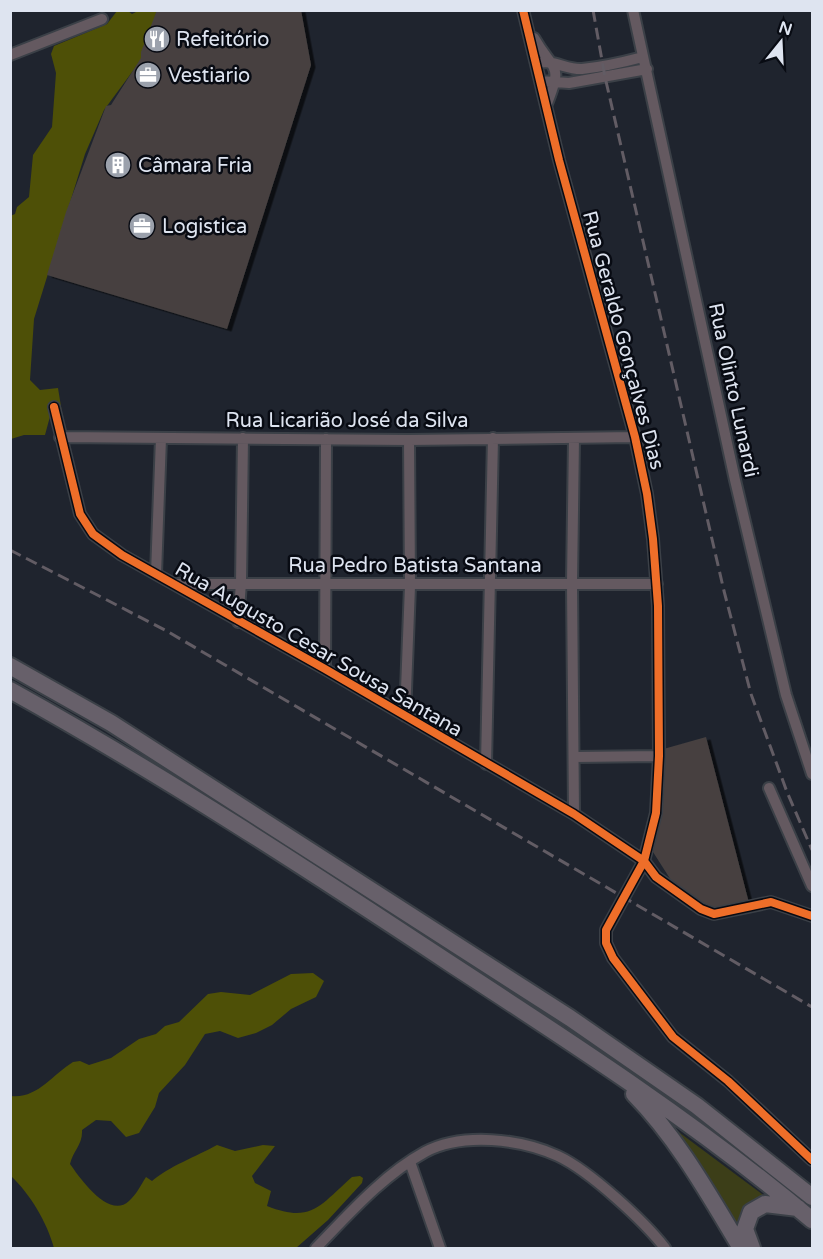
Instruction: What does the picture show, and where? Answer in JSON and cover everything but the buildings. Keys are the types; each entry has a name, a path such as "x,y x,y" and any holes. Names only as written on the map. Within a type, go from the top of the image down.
{"highway":[{"path":"10,666 111,723 570,1018 697,1106 813,1197"},
{"path":"10,690 96,738 331,885 691,1125 813,1220"},
{"path":"608,1068 660,1123 741,1248"},
{"path":"752,1248 745,1229 751,1212 765,1204 798,1208"}],"street":[{"name":"Rua Geraldo Gonçalves Dias","path":"523,10 542,52 553,63"},
{"name":"Rua Olinto Lunardi","path":"633,10 735,480 786,695 813,774"},
{"path":"10,55 102,19"},
{"name":"Rua Geraldo Gonçalves Dias","path":"530,29 546,106 635,437 647,494 657,584 659,756 656,813 644,861 606,930 606,943 612,958 673,1037 728,1081 813,1160"},
{"path":"536,64 553,63 564,68 583,69 644,57"},
{"path":"546,106 555,83 556,69 553,63"},
{"path":"540,81 583,82 647,69"},
{"name":"Rua Augusto Cesar Sousa Santana","path":"54,407 80,514 93,534 172,584 325,669 574,814 644,861 656,877 688,900 714,914 771,902 813,916"},
{"name":"Rua Licarião José da Silva","path":"60,437 409,440 635,437"},
{"path":"156,574 161,438"},
{"path":"238,622 241,584 243,438"},
{"path":"486,764 493,438"},
{"path":"574,438 572,583 574,814"},
{"path":"325,669 326,439"},
{"path":"405,716 410,586 409,440"},
{"name":"Rua Pedro Batista Santana","path":"172,584 410,586 657,584"},
{"path":"575,757 659,756"},
{"path":"769,788 813,886"},
{"path":"316,1248 370,1195 410,1162 442,1145 480,1140 535,1148 560,1157 642,1220 665,1248"},
{"path":"410,1162 435,1226 440,1248"}],"green space":[{"path":"676,1130 774,1203 760,1201 748,1205 738,1220 737,1228 674,1134"}],"shaded area":[{"path":"117,11 128,11 132,14 138,11 157,11 141,60 104,110 85,154 34,319 30,380 40,390 58,388 64,425 57,411 52,409 45,435 24,435 11,439 10,216 15,214 17,207 29,197 33,155 52,127 56,73 51,54 54,46 107,24"},
{"path":"313,973 324,981 316,997 291,1009 272,1025 256,1033 238,1038 220,1031 205,1034 185,1065 159,1093 155,1107 139,1133 126,1137 111,1121 96,1120 82,1130 81,1139 70,1164 96,1195 113,1205 121,1205 132,1199 146,1177 152,1181 174,1166 217,1145 235,1151 263,1145 275,1146 252,1176 255,1183 271,1191 267,1206 282,1211 305,1212 323,1203 352,1177 363,1178 362,1183 328,1220 296,1248 54,1248 37,1209 11,1176 11,1096 29,1094 37,1090 73,1062 80,1061 89,1065 111,1058 139,1039 156,1034 165,1026 179,1022 208,994 221,992 250,995 291,974"}],"railway":[{"path":"593,10 605,77 724,591 751,694 787,792 812,850"},
{"path":"10,550 165,630 812,1007"}],"cycle path":[{"path":"523,10 559,160 635,437 647,494 653,539 658,606 659,756 656,813 644,861 606,930 606,943 613,958 673,1037 728,1081 812,1160"},
{"path":"54,407 80,514 93,534 122,555 325,669 574,814 644,861 656,877 701,909 714,914 771,902 812,916"}],"place":[{"name":"Refeitório","path":"157,39"},
{"name":"Vestiario","path":"148,75"},
{"name":"Câmara Fria","path":"118,165"},
{"name":"Logistica","path":"142,226"}]}
